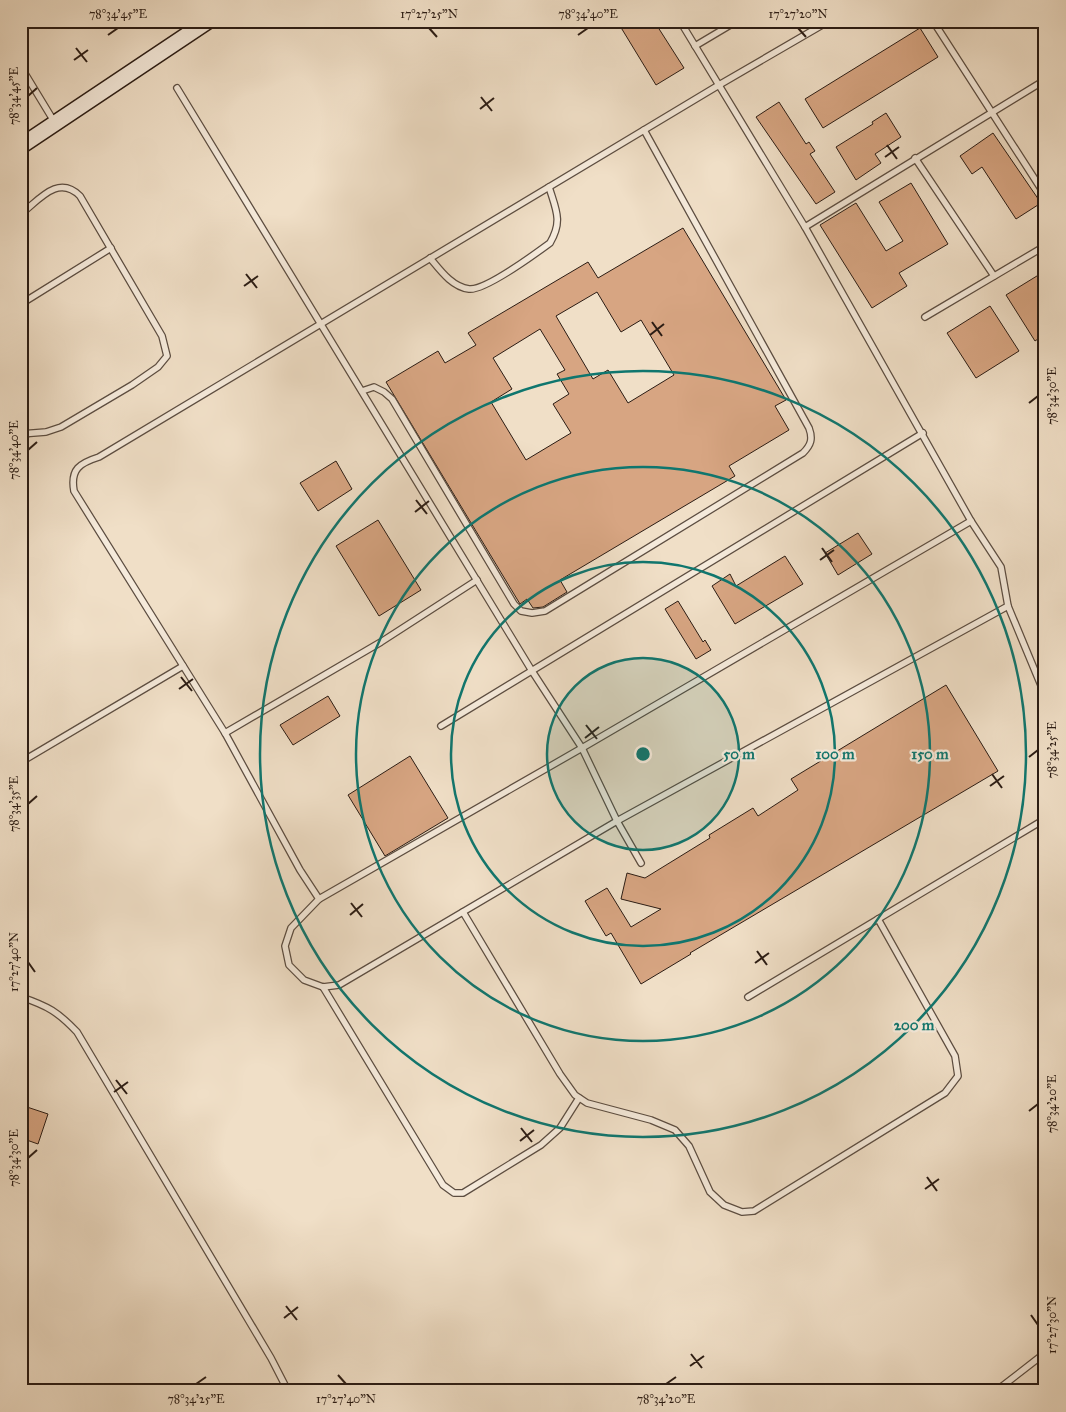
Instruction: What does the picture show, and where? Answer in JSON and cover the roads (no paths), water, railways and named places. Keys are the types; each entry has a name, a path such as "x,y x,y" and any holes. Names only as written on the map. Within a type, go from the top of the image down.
{"street":[{"path":"21,146 208,21"}],"lane":[{"path":"680,21 805,226 971,521 1001,566 1008,606 1045,695"},
{"path":"695,46 737,21"},
{"path":"319,899 300,870 225,733 79,500 74,491 72,480 76,470 83,462 99,457 829,21"},
{"path":"933,21 1045,195"},
{"path":"21,67 55,123"},
{"path":"805,226 1045,80"},
{"path":"177,88 532,671 582,748 617,821 641,863"},
{"path":"362,391 374,387 392,399 514,604 521,611 532,613 545,611 803,453 809,447 812,436 809,428 644,130"},
{"path":"915,158 994,276"},
{"path":"21,214 49,190 62,186 73,189 80,196 162,336 167,356 158,366 132,385 61,427 46,432 24,434 21,424"},
{"path":"430,258 444,275 461,286 471,289 484,286 550,243 556,233 559,217 549,187"},
{"path":"925,317 1045,246"},
{"path":"21,304 111,248"},
{"path":"441,726 923,433"},
{"path":"971,521 319,899 291,928 284,946 289,965 304,980 322,987 339,985 617,821 1008,606"},
{"path":"225,733 381,642 477,580"},
{"path":"21,762 183,666"},
{"path":"748,996 1045,819"},
{"path":"463,912 560,1074 579,1098 587,1103 651,1120 674,1130 688,1146 710,1192 724,1205 742,1212 754,1211 946,1094 958,1076 955,1056 878,919"},
{"path":"322,987 443,1185 454,1193 463,1192 542,1145 560,1128 579,1098"},
{"path":"21,996 61,1014 77,1032 271,1358 288,1391"},
{"path":"996,1391 1045,1353"}]}
